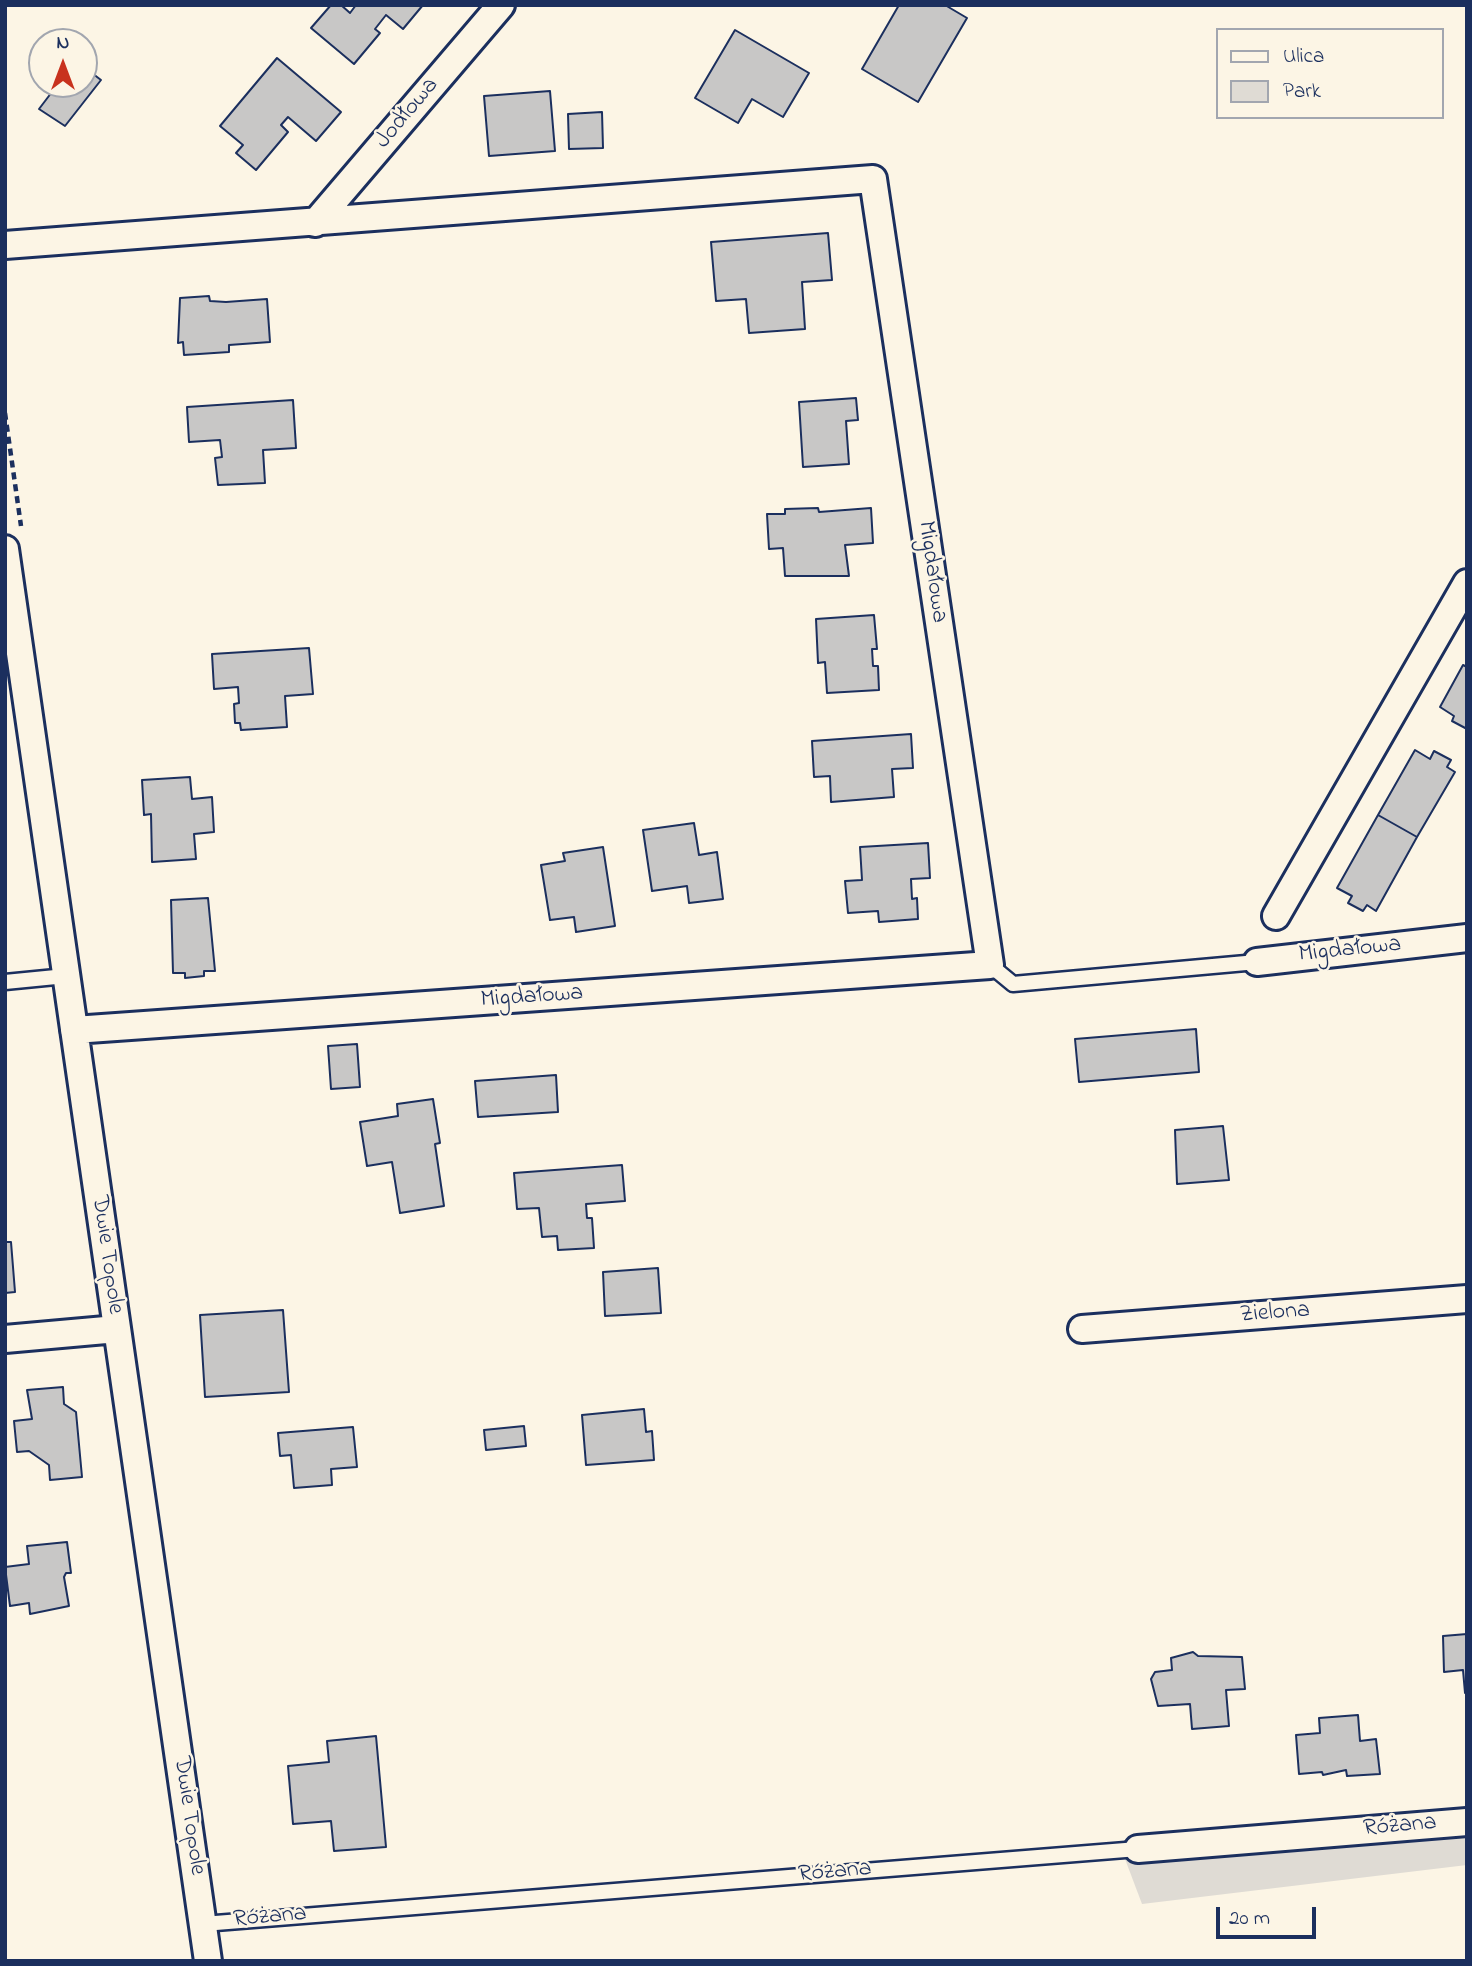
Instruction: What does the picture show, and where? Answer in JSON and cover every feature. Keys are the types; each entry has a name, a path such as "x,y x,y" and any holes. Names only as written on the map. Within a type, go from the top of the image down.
{"street":[{"name":"Jodłowa","path":"315,223 501,5"},
{"name":"Migdałowa","path":"74,1030 990,965 873,179 315,223"},
{"path":"5,245 315,223"},
{"name":"Dwie Topole","path":"5,549 208,1961"},
{"path":"1276,916 1467,583"},
{"name":"Migdałowa","path":"1257,962 1467,938"},
{"name":"Zielona","path":"1082,1329 1467,1299"},
{"path":"5,1339 117,1329"},
{"name":"Różana","path":"1138,1849 1467,1822"}],"lane":[{"name":"Migdałowa","path":"990,965 1013,984 1257,962"},
{"path":"5,982 66,976"},
{"name":"Różana","path":"203,1924 1138,1849"}],"green space":[{"path":"1467,1832 1467,1865 1142,1904 1125,1859"}],"building":[{"path":"331,5 341,5 350,13 356,5 423,5 403,29 386,15 375,29 380,33 354,64 311,28"},
{"path":"899,5 945,5 967,18 918,102 862,69"},
{"path":"735,30 809,73 783,117 752,99 738,123 695,98"},
{"path":"277,58 341,112 316,141 288,117 281,125 288,132 256,170 236,153 243,145 220,126"},
{"path":"550,91 555,151 489,156 484,96"},
{"path":"47,98 87,98 65,126 39,109"},
{"path":"602,112 603,148 569,149 568,114"},
{"path":"828,233 832,280 802,282 805,329 749,333 746,299 716,301 711,242"},
{"path":"209,296 210,301 226,302 267,299 270,342 229,345 229,352 184,355 183,342 178,343 180,298"},
{"path":"856,398 858,420 846,421 849,464 803,467 799,402"},
{"path":"293,400 296,448 263,450 265,483 218,485 215,458 222,457 220,440 189,442 187,407"},
{"path":"818,508 819,512 871,508 873,543 845,545 849,576 785,576 783,548 769,549 767,514 785,514 785,509"},
{"path":"874,615 877,649 872,649 873,666 878,666 879,690 827,693 825,662 818,663 816,619"},
{"path":"309,648 313,694 285,696 287,727 241,730 240,723 235,723 234,704 239,703 238,687 214,689 212,654"},
{"path":"1463,665 1467,667 1467,729 1452,721 1454,716 1440,707"},
{"path":"911,734 913,768 892,769 894,797 831,802 830,776 814,777 812,741"},
{"path":"1415,750 1430,759 1434,751 1451,760 1447,767 1455,772 1417,837 1378,815"},
{"path":"190,777 192,799 212,797 214,832 194,834 196,859 152,862 151,814 144,815 142,780"},
{"path":"1378,815 1417,837 1376,911 1367,905 1363,911 1348,903 1352,896 1337,888"},
{"path":"694,823 699,855 717,852 723,899 689,903 687,886 652,891 643,830"},
{"path":"928,843 930,878 911,879 912,899 917,898 918,919 879,922 878,911 848,913 845,881 862,880 860,847"},
{"path":"603,847 615,926 576,932 574,917 550,920 541,865 565,861 563,853"},
{"path":"208,898 215,971 204,971 204,976 185,978 185,973 173,973 171,900"},
{"path":"1196,1029 1199,1072 1079,1082 1075,1039"},
{"path":"357,1044 360,1087 331,1089 328,1046"},
{"path":"556,1075 558,1112 478,1117 475,1081"},
{"path":"433,1099 440,1143 435,1144 444,1206 400,1213 392,1162 367,1166 360,1122 398,1116 397,1104"},
{"path":"1223,1126 1229,1180 1177,1184 1175,1130"},
{"path":"622,1165 625,1201 586,1204 587,1218 592,1218 594,1248 558,1250 557,1236 542,1237 539,1208 517,1209 514,1173"},
{"path":"5,1242 11,1242 15,1292 5,1293"},
{"path":"658,1268 661,1313 605,1316 603,1272"},
{"path":"283,1310 289,1392 205,1397 200,1315"},
{"path":"63,1387 64,1404 76,1412 82,1477 50,1480 49,1465 29,1451 17,1452 14,1421 32,1419 27,1390"},
{"path":"644,1409 646,1432 652,1431 654,1460 586,1465 582,1415"},
{"path":"524,1426 526,1446 486,1450 484,1430"},
{"path":"353,1427 357,1467 331,1469 332,1485 294,1488 291,1455 280,1456 278,1433"},
{"path":"67,1542 71,1573 66,1573 64,1577 69,1606 30,1614 29,1603 10,1606 5,1567 29,1564 27,1546"},
{"path":"1467,1634 1465,1693 1463,1670 1444,1672 1443,1636"},
{"path":"1193,1652 1198,1656 1242,1657 1245,1689 1226,1690 1229,1726 1192,1729 1190,1704 1158,1706 1151,1679 1155,1672 1172,1670 1171,1658"},
{"path":"1358,1715 1360,1741 1376,1739 1380,1774 1347,1776 1346,1770 1323,1775 1322,1772 1299,1774 1296,1735 1320,1733 1319,1718"},
{"path":"376,1736 386,1847 334,1851 331,1821 293,1824 288,1766 329,1762 327,1741"}]}
